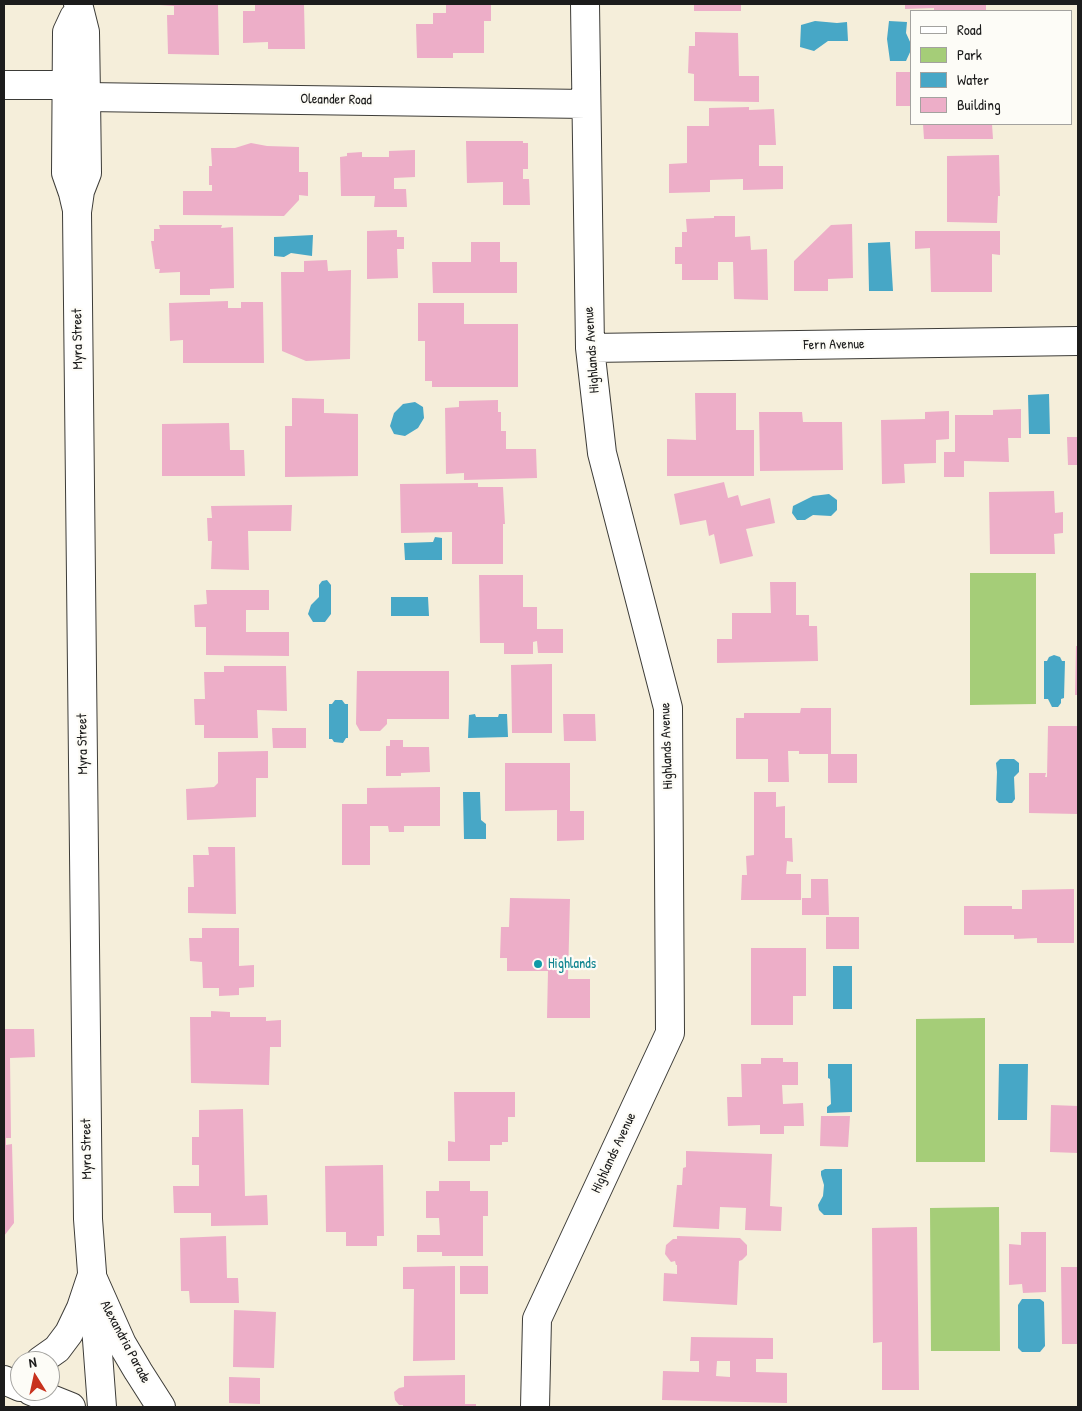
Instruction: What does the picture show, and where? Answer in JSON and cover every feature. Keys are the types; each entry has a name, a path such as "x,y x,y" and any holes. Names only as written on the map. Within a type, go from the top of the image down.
{"street":[{"name":"Highlands Avenue","path":"535,1407 537,1318 670,1033 668,708 602,452 590,348 585,4"},
{"name":"Myra Street","path":"78,5 85,32 66,173 77,212 88,1219 102,1407"},
{"name":"Oleander Road","path":"4,85 76,91 586,104"},
{"name":"Fern Avenue","path":"590,348 1078,341"},
{"name":"Myra Street","path":"54,1351 69,1333 81,1308 92,1275"},
{"name":"Alexandria Parade","path":"92,1275 122,1344 161,1407"},
{"path":"56,1401 71,1407"}],"green space":[{"path":"970,573 1036,573 1036,704 970,705"},
{"path":"985,1018 985,1162 916,1162 916,1019"},
{"path":"999,1207 1000,1351 931,1351 930,1208"}],"water":[{"path":"815,21 847,22 848,41 828,41 814,51 800,47 801,25"},
{"path":"889,21 907,22 906,33 910,42 910,52 906,61 890,61 887,39"},
{"path":"313,235 312,256 291,253 284,257 274,256 274,237"},
{"path":"890,242 893,291 869,291 868,243"},
{"path":"1049,394 1050,434 1029,434 1028,395"},
{"path":"415,402 423,407 424,418 418,428 405,436 394,434 390,426 394,413 403,404"},
{"path":"829,494 837,500 837,510 831,516 813,515 805,520 797,520 792,513 793,506 813,496"},
{"path":"435,537 442,538 442,560 405,560 404,543 433,542"},
{"path":"327,580 331,585 331,614 325,622 313,622 308,614 311,605 319,597 319,585 322,581"},
{"path":"391,597 428,597 429,616 391,616"},
{"path":"1054,655 1065,661 1064,698 1061,699 1058,707 1052,707 1048,699 1044,699 1044,661 1047,661 1049,657"},
{"path":"335,700 342,700 345,704 348,704 348,738 343,743 334,742 332,739 329,739 329,704 332,704"},
{"path":"475,714 476,717 498,717 499,714 507,714 508,737 468,738 469,715"},
{"path":"1000,759 1014,759 1019,763 1019,772 1014,777 1015,799 1012,803 999,803 996,800 996,763"},
{"path":"463,792 480,792 481,820 486,824 486,839 464,839"},
{"path":"833,966 852,966 852,1009 833,1009"},
{"path":"828,1064 852,1064 852,1112 827,1113 827,1107 831,1104"},
{"path":"999,1064 1028,1064 1027,1120 998,1120"},
{"path":"825,1169 842,1169 842,1215 824,1215 819,1210 818,1205 823,1196 824,1185 821,1171"},
{"path":"1022,1299 1040,1299 1044,1302 1045,1346 1040,1352 1022,1352 1018,1348 1018,1305"}],"building":[{"path":"160,4 218,4 219,55 168,54 167,15 174,15 174,6"},
{"path":"255,4 304,4 305,49 268,49 268,42 243,43 243,11 255,11"},
{"path":"446,4 491,4 491,21 484,21 484,53 453,53 453,58 417,58 416,24 433,24 433,13 446,13"},
{"path":"694,4 741,4 741,11 694,11"},
{"path":"905,4 986,4 986,10 905,9"},
{"path":"695,32 738,33 739,76 759,76 759,102 694,101 694,74 688,73 689,46 695,46"},
{"path":"896,72 910,72 910,106 896,106"},
{"path":"749,107 749,110 774,109 776,145 759,145 759,166 783,166 783,189 743,190 743,179 710,180 710,192 669,193 669,164 687,163 687,126 709,126 709,108"},
{"path":"923,125 992,125 993,139 924,139"},
{"path":"466,141 523,141 523,143 528,143 528,169 523,169 523,179 529,179 530,205 503,205 503,182 467,183"},
{"path":"251,143 267,146 299,147 299,172 308,172 308,196 299,195 299,200 284,216 183,215 183,191 212,191 212,185 209,185 209,166 212,166 211,148 235,148"},
{"path":"415,150 415,177 394,178 394,189 406,189 407,207 374,207 375,196 341,196 340,157 347,156 347,153 362,152 362,157 389,157 389,151"},
{"path":"999,155 1000,196 998,196 997,223 947,222 947,156"},
{"path":"714,216 735,216 735,237 750,236 751,250 767,249 768,300 734,299 733,262 718,262 718,280 682,280 682,264 675,264 675,247 682,247 682,232 687,232 686,219 714,218"},
{"path":"852,224 853,278 828,279 828,291 794,291 794,261 831,225"},
{"path":"159,225 222,225 221,228 233,227 234,288 210,289 210,295 180,295 180,272 159,273 160,269 155,269 151,241 154,241 154,229 160,229"},
{"path":"397,230 397,237 404,237 404,249 397,249 398,278 367,279 367,231"},
{"path":"915,231 1000,231 1000,255 992,254 992,292 931,292 930,248 915,249"},
{"path":"471,242 500,242 500,262 517,262 517,293 433,293 432,262 471,262"},
{"path":"327,260 328,271 351,270 350,359 306,361 282,351 281,272 304,272 304,261"},
{"path":"228,301 228,308 241,308 241,302 263,302 264,363 183,363 183,340 170,341 169,303"},
{"path":"418,303 464,303 464,324 518,324 518,387 432,387 432,381 425,381 425,341 418,341"},
{"path":"695,393 736,393 736,430 754,430 754,476 667,476 667,439 696,440"},
{"path":"292,398 324,399 324,413 358,414 358,476 285,477 285,426 292,426"},
{"path":"498,400 498,412 501,412 501,431 506,431 506,449 536,449 537,478 464,480 464,473 446,474 445,408 459,407 459,401"},
{"path":"1021,409 1021,438 1008,438 1009,462 964,461 964,477 944,477 944,452 955,452 955,415 993,415 993,410"},
{"path":"949,411 949,439 936,440 936,463 904,464 905,483 882,484 881,420 925,419 925,412"},
{"path":"759,412 802,412 803,422 842,422 843,470 760,471"},
{"path":"229,423 230,450 244,450 245,476 162,476 162,424"},
{"path":"1067,437 1078,437 1078,465 1068,465"},
{"path":"724,482 728,498 738,495 741,506 770,498 775,523 746,529 753,556 720,564 714,534 709,536 706,520 680,525 674,494"},
{"path":"478,483 478,487 503,487 505,524 503,524 503,564 452,564 452,532 401,533 400,484"},
{"path":"1054,491 1055,513 1063,512 1063,533 1054,534 1055,554 990,554 989,492"},
{"path":"292,505 291,531 248,531 249,570 211,569 212,541 208,541 207,518 212,518 211,506"},
{"path":"479,575 523,575 523,607 537,607 537,629 563,629 563,653 538,653 537,641 533,642 533,654 504,654 504,643 480,643"},
{"path":"770,582 796,582 796,615 809,615 809,626 817,626 818,661 717,663 717,639 732,639 732,613 771,613"},
{"path":"206,590 269,590 269,610 246,610 246,632 289,632 289,656 206,655 206,627 195,627 194,605 207,604"},
{"path":"1076,646 1078,646 1078,695 1075,695"},
{"path":"552,664 552,733 512,733 511,665"},
{"path":"224,666 286,666 287,711 257,710 258,738 204,738 204,725 195,725 194,699 205,699 204,672 224,672"},
{"path":"357,671 449,671 449,719 387,719 387,724 380,731 360,731 356,724"},
{"path":"801,708 831,708 831,754 857,754 857,783 828,783 828,754 799,754 799,751 788,751 789,782 768,782 768,759 736,759 736,718 744,718 744,713 800,713"},
{"path":"563,714 595,714 596,741 564,741"},
{"path":"1048,726 1078,726 1078,814 1029,813 1029,773 1046,773 1045,777 1047,777"},
{"path":"272,728 306,728 306,748 273,748"},
{"path":"390,740 403,740 403,747 429,747 430,772 401,773 401,776 386,776 386,746 390,746"},
{"path":"268,751 268,778 256,778 256,817 187,820 186,789 214,787 218,783 218,752"},
{"path":"505,763 570,763 570,811 584,811 584,840 557,841 557,810 505,811"},
{"path":"440,787 440,826 404,826 404,832 389,832 388,826 370,826 370,865 342,865 342,804 367,804 367,788"},
{"path":"754,792 776,792 776,807 785,806 785,838 792,838 793,862 787,861 786,874 801,874 801,900 741,900 742,875 747,875 746,856 754,855"},
{"path":"208,847 235,847 236,914 188,913 188,887 194,887 193,855 209,855"},
{"path":"811,879 828,879 829,915 802,915 802,898 811,898"},
{"path":"1074,889 1074,943 1037,943 1037,938 1014,939 1014,935 964,935 964,906 1012,906 1012,909 1022,909 1022,890"},
{"name":"Highlands","path":"510,898 570,899 568,979 590,979 590,1018 547,1018 548,971 507,971 507,958 500,958 501,927 509,927"},
{"path":"826,917 859,917 859,949 826,949"},
{"path":"202,928 239,928 239,966 254,965 254,987 239,988 239,995 219,996 219,988 203,988 202,962 190,961 189,938 202,938"},
{"path":"751,948 806,948 806,996 793,996 793,1025 751,1025"},
{"path":"211,1011 230,1012 230,1017 266,1017 266,1021 281,1020 281,1047 270,1047 269,1085 191,1083 190,1017 211,1017"},
{"path":"4,1029 34,1029 35,1057 10,1058 11,1138 6,1138 6,1145 12,1144 14,1223 4,1236"},
{"path":"761,1058 783,1058 783,1062 798,1062 798,1085 782,1085 783,1104 803,1103 804,1126 784,1126 784,1134 760,1134 760,1125 728,1126 727,1097 742,1097 741,1064 761,1064"},
{"path":"454,1092 515,1092 515,1117 508,1117 508,1142 502,1142 502,1145 490,1145 490,1161 448,1161 448,1141 455,1142"},
{"path":"1051,1105 1078,1106 1078,1153 1050,1152"},
{"path":"243,1109 245,1196 267,1195 268,1225 211,1226 211,1213 174,1213 173,1186 199,1186 199,1165 192,1165 192,1137 199,1137 199,1110"},
{"path":"821,1116 850,1116 848,1147 820,1146"},
{"path":"686,1151 772,1154 770,1206 782,1207 781,1231 745,1230 746,1208 720,1207 719,1229 673,1227 677,1185 682,1185 683,1168 686,1167"},
{"path":"383,1165 384,1236 377,1236 377,1246 346,1246 346,1232 326,1232 325,1166"},
{"path":"439,1181 470,1181 470,1191 488,1191 488,1216 483,1216 483,1256 442,1256 442,1252 417,1252 417,1235 440,1235 439,1218 426,1218 426,1191 439,1191"},
{"path":"917,1227 919,1390 882,1390 882,1342 873,1343 872,1228"},
{"path":"1021,1232 1046,1232 1046,1292 1023,1293 1022,1284 1009,1285 1009,1244 1021,1245"},
{"path":"226,1236 227,1278 238,1278 239,1303 190,1303 189,1291 181,1291 180,1238"},
{"path":"677,1236 740,1238 747,1245 747,1255 739,1261 737,1305 663,1301 664,1273 677,1274 675,1261 671,1262 665,1254 666,1245 673,1239 677,1239"},
{"path":"455,1266 455,1360 413,1361 414,1289 403,1289 403,1267"},
{"path":"460,1266 488,1266 488,1294 460,1294"},
{"path":"1061,1267 1078,1267 1078,1344 1062,1344"},
{"path":"234,1310 276,1312 274,1368 233,1367"},
{"path":"691,1337 773,1338 773,1359 756,1359 756,1372 787,1373 787,1403 662,1400 663,1371 699,1372 699,1361 690,1361","holes":["717,1361 730,1361 730,1377 716,1376"]},
{"path":"465,1375 465,1404 476,1404 476,1407 403,1407 403,1405 399,1405 395,1400 394,1392 404,1387 404,1376"},
{"path":"229,1377 260,1378 260,1404 229,1403"}],"place":[{"name":"Highlands","path":"538,964"}]}
